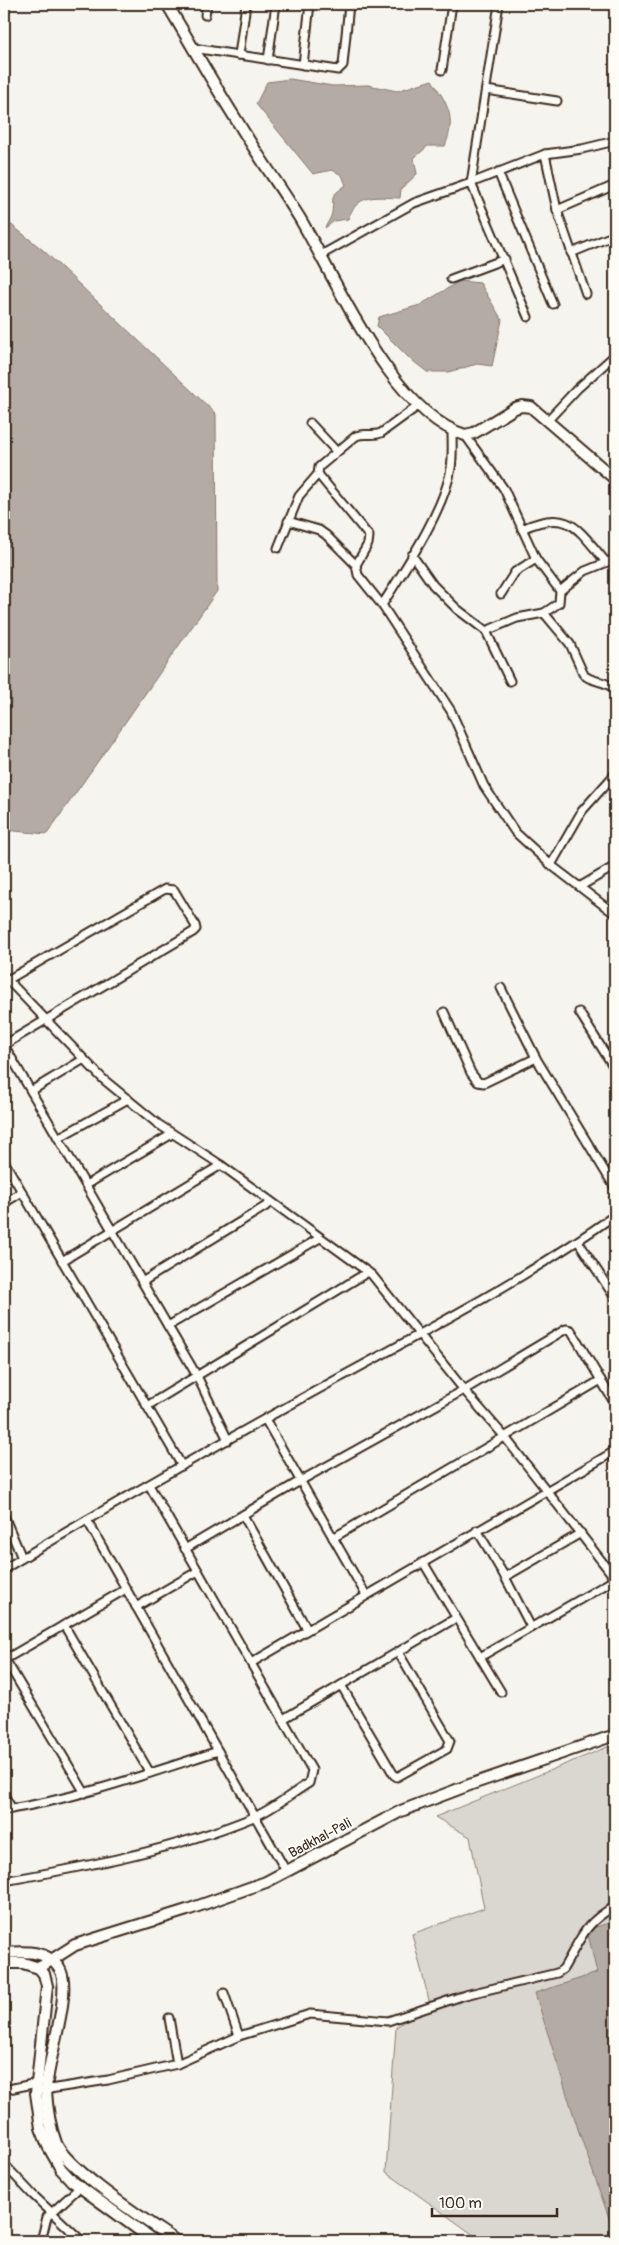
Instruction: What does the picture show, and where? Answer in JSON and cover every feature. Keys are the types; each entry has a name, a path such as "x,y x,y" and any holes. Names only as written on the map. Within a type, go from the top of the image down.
{"street":[{"path":"167,4 321,255 356,321 389,370 418,406 427,415 452,430 465,435 504,489 536,560 560,591 559,603 544,613 516,618 486,631"},
{"path":"205,15 207,4"},
{"path":"239,55 246,4"},
{"path":"268,60 276,4"},
{"path":"303,65 310,4"},
{"path":"194,48 338,70 344,65 349,4"},
{"path":"442,70 452,4"},
{"path":"499,4 471,183 505,259 528,317"},
{"path":"486,90 556,101"},
{"path":"321,255 414,203 544,154 582,149 615,141"},
{"path":"544,154 557,210 586,294"},
{"path":"498,172 553,304"},
{"path":"557,210 615,185"},
{"path":"571,253 615,235"},
{"path":"451,279 505,259"},
{"path":"548,420 577,389 615,355"},
{"path":"278,548 299,496 318,474 319,467 361,434 376,435 381,433 418,406"},
{"path":"465,435 522,406 531,407 615,479"},
{"path":"310,423 337,452"},
{"path":"382,605 412,555 441,500 451,469 452,430"},
{"path":"318,474 369,536 368,544 356,565"},
{"path":"522,530 542,520 567,523 581,532 606,562"},
{"path":"288,521 319,530 356,565 358,575 382,605 454,716 484,786 515,832 551,865 614,911"},
{"path":"412,555 433,585 457,609 486,631 510,681"},
{"path":"560,591 586,571 615,559"},
{"path":"501,594 515,572 536,560"},
{"path":"544,613 570,644 584,675 608,684 615,690"},
{"path":"615,702 615,709"},
{"path":"551,865 582,811 615,774"},
{"path":"581,886 615,866"},
{"path":"228,1440 197,1376 4,1045 46,1020 193,932 196,929 195,925 174,890 165,888 5,980 46,1020 103,1079 172,1134 220,1165 271,1204 368,1272 504,1436 611,1573 612,1581 480,1657"},
{"path":"500,988 536,1058 615,1188"},
{"path":"444,1012 471,1073 478,1082 484,1083 536,1058"},
{"path":"579,1012 615,1070"},
{"path":"31,1092 84,1059"},
{"path":"58,1138 128,1099"},
{"path":"86,1185 172,1134"},
{"path":"4,1161 182,1466"},
{"path":"62,1260 220,1165"},
{"path":"4,1203 22,1192"},
{"path":"142,1282 271,1204"},
{"path":"4,1569 265,1419 419,1334 578,1241 615,1215"},
{"path":"168,1326 320,1238"},
{"path":"578,1241 614,1294"},
{"path":"147,1406 368,1272"},
{"path":"185,1549 464,1390 566,1329 571,1330 615,1404"},
{"path":"333,1538 601,1380"},
{"path":"265,1419 366,1595"},
{"path":"250,1663 615,1451"},
{"path":"4,1881 82,1867 148,1852 255,1816 309,1783 312,1770 149,1485"},
{"path":"243,1515 308,1629"},
{"path":"4,1516 22,1558"},
{"path":"87,1520 286,1871"},
{"path":"477,1530 505,1577 531,1628"},
{"path":"505,1577 581,1533"},
{"path":"423,1562 501,1692"},
{"path":"136,1607 198,1571"},
{"path":"85,1793 4,1660 126,1589"},
{"path":"282,1719 456,1618"},
{"path":"64,1625 150,1773"},
{"path":"341,1685 396,1777 447,1749 450,1741 398,1652"},
{"name":"Badkhal-Pali","path":"39,1968 75,1945 188,1910 266,1882 401,1811 472,1784 615,1735"},
{"path":"4,1810 34,1806 85,1793 218,1751"},
{"path":"4,1795 12,1809"},
{"path":"4,2090 40,2089 108,2080 177,2064 239,2036 310,2014 388,2021 465,1995 557,1973 563,1969 588,1926 597,1916 615,1906"},
{"path":"4,1953 26,1951 37,1953 51,1959 60,1968 63,1980 61,2015 40,2089 57,2145 68,2161 176,2241"},
{"path":"4,1963 23,1963 39,1968 44,1974 47,1986 40,2089 41,2128 48,2146 61,2169 80,2187 154,2241"},
{"path":"224,1993 239,2036"},
{"path":"169,2018 177,2064"},
{"path":"4,2164 51,2213 82,2241"},
{"path":"41,2241 47,2217 80,2187"}],"shaded area":[{"path":"290,79 333,86 368,85 397,91 432,80 449,111 449,136 445,146 428,146 414,158 417,174 401,189 400,198 368,198 357,205 348,219 334,221 325,228 331,217 333,197 346,185 342,175 332,170 313,174 256,104 267,82"},
{"path":"4,219 43,250 216,414 217,591 47,834 4,830"},
{"path":"460,281 480,283 502,320 492,366 477,364 448,372 427,372 408,357 377,326 379,317 420,305"},
{"path":"615,1744 615,2241 482,2241 386,2172 396,2027 430,2004 412,1934 484,1908 470,1837 435,1817"},
{"path":"615,1921 615,2235 579,2132 535,1993 597,1973 587,1930"}]}
